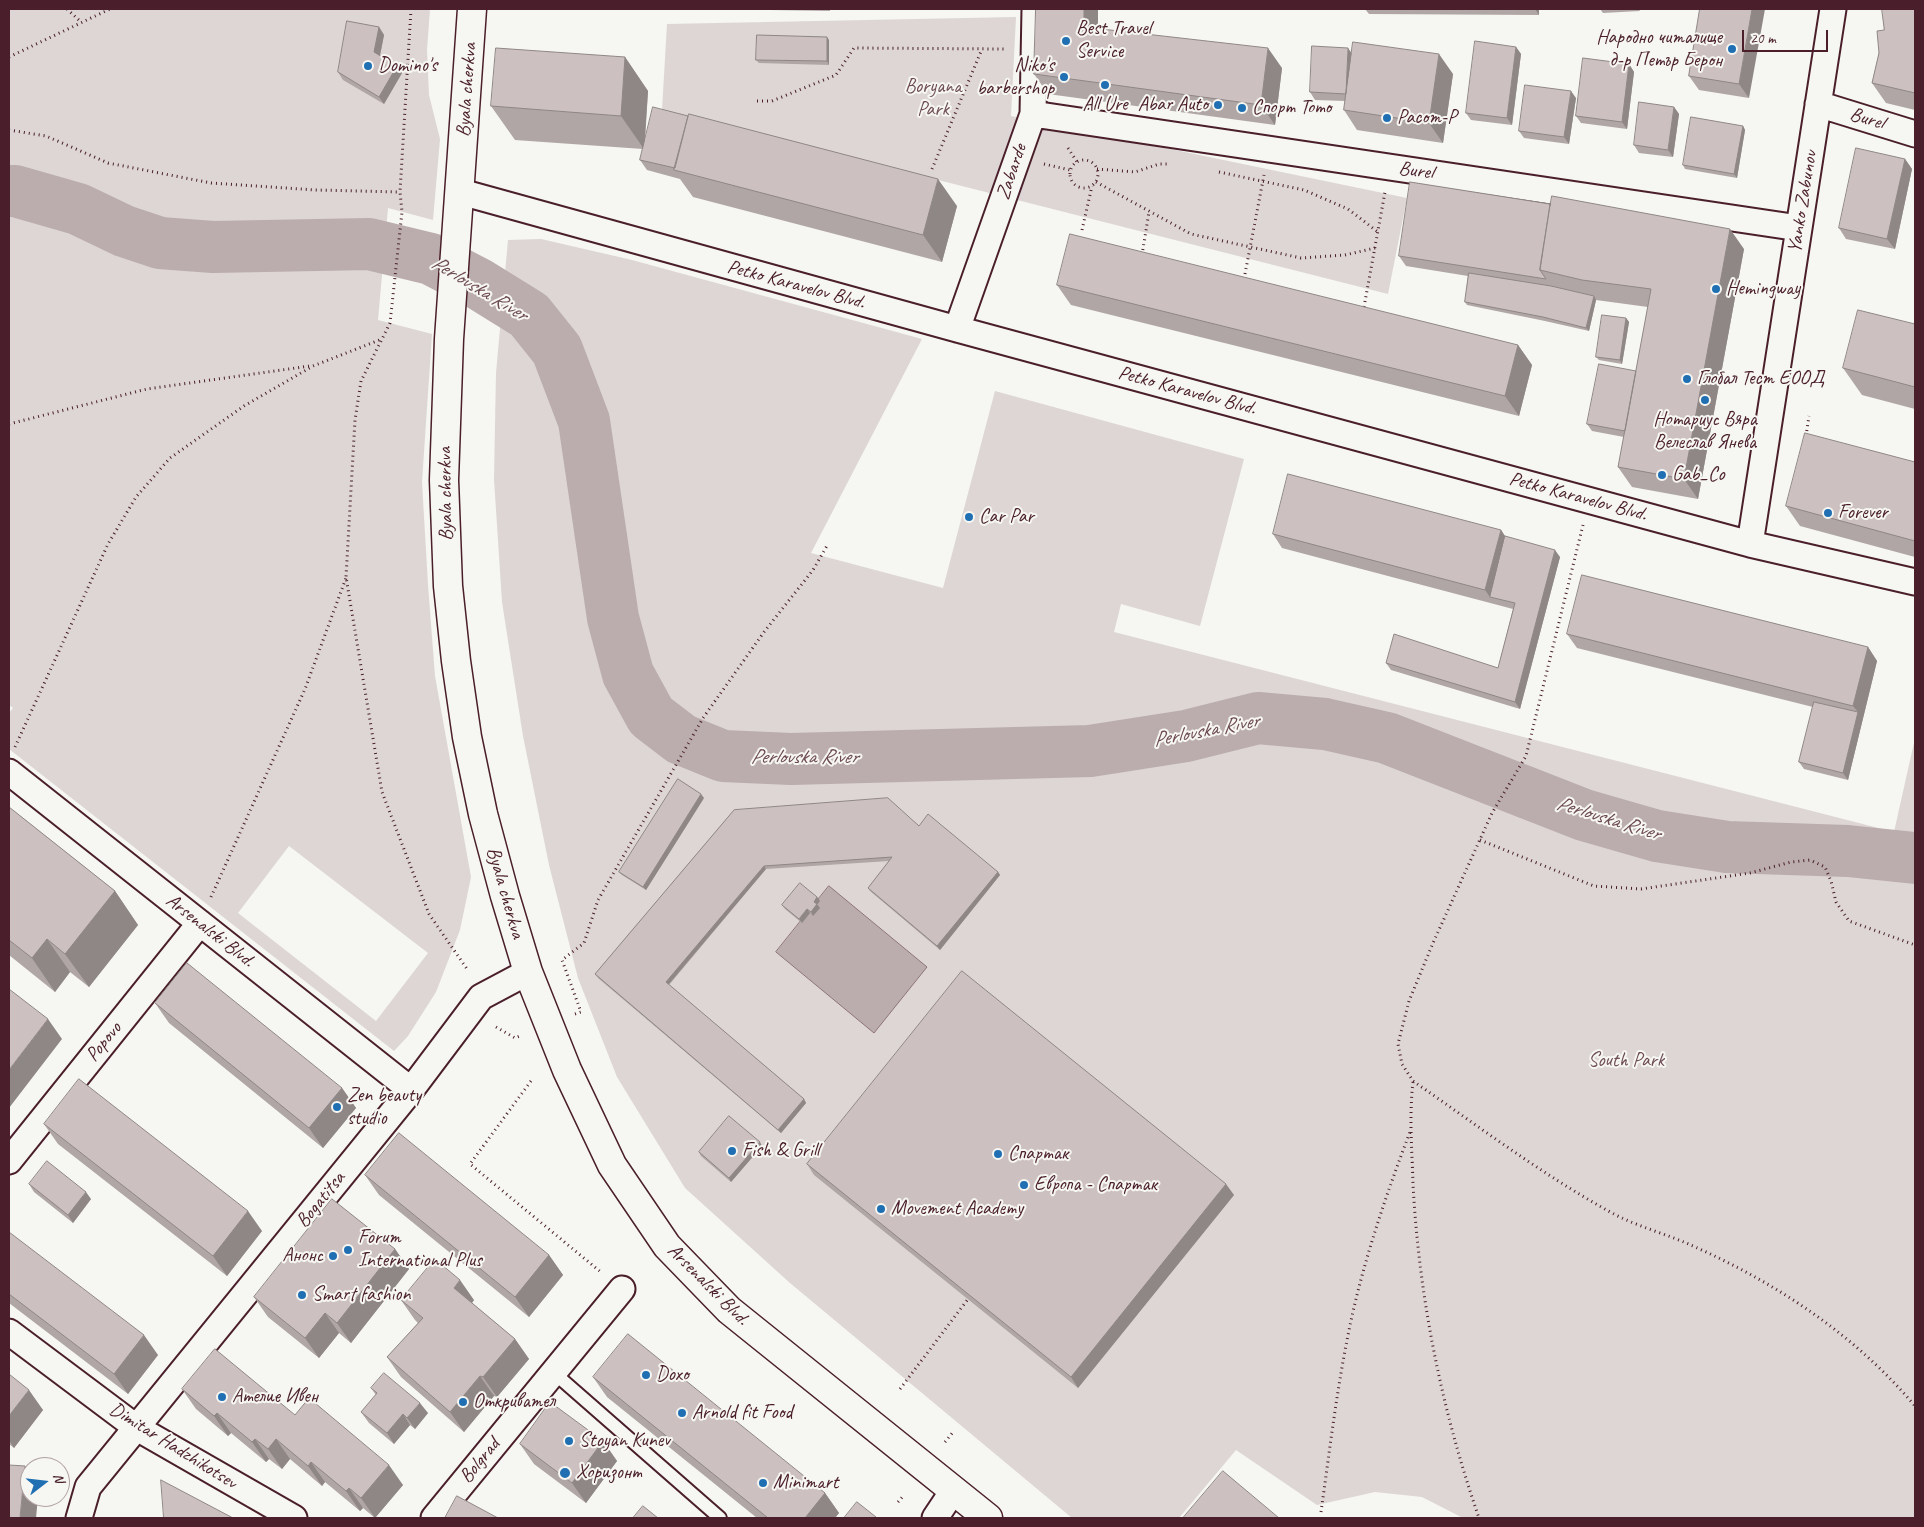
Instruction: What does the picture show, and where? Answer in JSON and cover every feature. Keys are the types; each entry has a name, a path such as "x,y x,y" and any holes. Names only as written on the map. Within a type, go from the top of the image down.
{"street":[{"name":"Byala cherkva","path":"472,9 461,192 449,339 444,480 448,586 467,737 483,814 498,872 528,972"},
{"name":"Zabarde","path":"957,329 1033,114 1035,9"},
{"name":"Yanko Zabunov","path":"1750,544 1833,9"},
{"name":"Burel","path":"1818,104 1915,134"},
{"name":"Burel","path":"1033,114 1799,228"},
{"name":"Petko Karavelov Blvd.","path":"461,192 1750,544 1915,582"},
{"name":"Arsenalski Blvd.","path":"11,762 200,922 410,1090"},
{"name":"Popovo","path":"9,1161 200,922"},
{"name":"Bogatitsa","path":"79,1518 88,1487 410,1090 481,997 528,972"},
{"name":"Arsenalski Blvd.","path":"528,972 567,1070 612,1165 667,1246 729,1310 988,1518"},
{"name":"Bolgrad","path":"434,1518 622,1289"},
{"name":"Dimitar Hadzhikotsev","path":"9,1332 137,1428 294,1518"},
{"path":"935,1518 953,1491"}],"lane":[{"path":"553,1372 720,1518"}],"path":[{"path":"67,9 81,22"},
{"path":"9,57 110,9"},
{"path":"411,9 400,192 402,212 390,323 361,381 355,420 346,577 382,792 430,914 467,969"},
{"path":"756,101 772,101 836,75 854,48 998,49"},
{"path":"932,169 982,49"},
{"path":"9,130 46,136 108,163 211,183 316,190 400,192"},
{"path":"1245,274 1269,149"},
{"path":"1082,230 1092,186 1096,182 1098,173 1092,162 1083,160 1074,163 1070,170 1071,180 1078,187 1092,186"},
{"path":"1097,169 1135,172 1159,164 1169,164"},
{"path":"1364,307 1389,167"},
{"path":"1217,171 1304,190 1348,209 1378,232"},
{"path":"1096,182 1192,234 1300,258 1345,256 1375,248"},
{"path":"1141,261 1149,211"},
{"path":"11,762 108,544 136,497 170,458 244,406 313,366 382,339"},
{"path":"9,424 147,389 313,366"},
{"path":"1730,428 1733,413"},
{"path":"1809,416 1806,436 1815,439"},
{"path":"1590,500 1526,756 1492,813 1409,1001 1398,1044 1402,1064 1413,1081 1527,1160 1614,1214 1692,1245 1754,1274 1816,1314 1882,1368 1915,1406"},
{"path":"581,1012 562,960 584,942 598,900 703,718 764,632 813,570 828,544"},
{"path":"200,922 306,689 346,577"},
{"path":"1480,840 1594,886 1640,889 1750,873 1791,862 1810,860 1825,868 1831,881 1836,902 1849,921 1915,945"},
{"path":"496,1027 514,1038 522,1036"},
{"path":"531,1081 470,1164 622,1289"},
{"path":"1413,1081 1411,1129 1415,1222 1428,1321 1443,1394 1464,1476 1479,1518"},
{"path":"1321,1512 1339,1390 1356,1300 1381,1209 1411,1129"},
{"path":"900,1389 968,1299"},
{"path":"946,1442 953,1432"},
{"path":"898,1502 904,1494"}],"green space":[{"path":"9,9 430,9 427,50 429,95 440,139 433,220 388,208 378,320 432,334 422,482 428,585 435,676 471,877 460,930 436,992 408,1036 394,1051 9,749 9,713 13,708 9,705","holes":["289,846 428,953 376,1021 238,913"]},
{"name":"Boryana Park","path":"1016,17 1011,116 1407,198 1388,294 662,110 667,24"},
{"name":"South Park","path":"541,239 632,260 922,339 811,553 943,588 995,391 1244,459 1200,626 1121,604 1114,632 1894,832 1915,738 1915,1518 1463,1518 1422,1497 1375,1492 1317,1505 1236,1450 1179,1518 1072,1518 790,1283 685,1188 617,1077 578,978 549,865 523,736 502,602 494,479 496,373 508,240"}],"shaded area":[{"path":"829,886 927,967 874,1033 776,952"}],"building":[{"path":"1036,9 1084,9 1084,27 1268,48 1261,105 1034,74"},
{"name":"Народно читалище д-р Петър Берон","path":"1700,9 1752,9 1739,84 1689,76"},
{"path":"1882,9 1915,9 1915,93 1872,83 1879,53 1877,31 1884,30"},
{"name":"Domino's","path":"347,21 379,27 374,52 397,66 379,97 338,72"},
{"path":"757,35 827,37 827,61 756,60"},
{"path":"1475,41 1516,47 1507,118 1466,113"},
{"path":"1353,42 1439,54 1429,123 1344,110"},
{"path":"1312,46 1348,48 1346,94 1310,92"},
{"path":"496,48 625,57 621,116 491,106"},
{"path":"1583,58 1629,64 1622,122 1576,116"},
{"path":"1525,85 1571,91 1564,137 1519,131"},
{"path":"1639,102 1674,107 1668,150 1634,145"},
{"path":"653,107 688,116 675,168 640,160"},
{"path":"689,114 938,179 923,235 674,170"},
{"path":"1691,117 1743,126 1734,174 1683,165"},
{"path":"1856,148 1905,159 1887,239 1839,228"},
{"path":"1410,182 1550,204 1540,270 1546,279 1399,256"},
{"path":"1552,196 1730,229 1684,479 1618,467 1651,289 1582,280 1540,270"},
{"path":"1070,234 1518,345 1505,396 1057,285"},
{"path":"1469,273 1551,286 1594,296 1586,328 1543,317 1465,302"},
{"path":"1858,310 1915,324 1915,387 1843,368"},
{"path":"1602,315 1626,318 1620,360 1596,357"},
{"path":"1599,364 1636,371 1625,431 1587,424"},
{"path":"1805,433 1915,462 1915,541 1786,506"},
{"path":"1288,474 1501,530 1485,590 1273,534"},
{"path":"1505,536 1555,550 1515,702 1386,663 1394,634 1498,668 1515,603 1490,597"},
{"path":"1582,575 1868,647 1853,706 1567,634"},
{"path":"1814,702 1858,712 1843,773 1799,762"},
{"path":"678,779 701,794 643,887 619,872"},
{"path":"888,798 919,826 928,814 998,872 937,946 868,888 892,857 764,866 666,982 804,1099 778,1130 595,974 734,810"},
{"path":"9,807 115,891 65,954 47,939 32,958 9,940"},
{"path":"800,883 817,897 814,902 817,904 811,912 807,909 799,919 782,905"},
{"path":"187,963 342,1088 309,1128 155,1003"},
{"name":"Европа - Спартак","path":"962,971 1226,1184 1071,1377 807,1164"},
{"path":"9,989 48,1019 9,1070"},
{"path":"79,1079 248,1211 213,1256 44,1124"},
{"path":"729,1116 760,1142 729,1178 699,1152"},
{"path":"399,1133 549,1255 515,1297 365,1175"},
{"path":"47,1161 86,1192 68,1215 29,1184"},
{"path":"332,1199 395,1249 337,1323 325,1313 305,1338 254,1297"},
{"path":"9,1232 144,1335 114,1374 9,1294"},
{"path":"435,1259 460,1280 454,1288 515,1339 483,1377 480,1376 450,1412 387,1357 423,1318 401,1300"},
{"path":"628,1334 825,1493 805,1518 768,1518 593,1377"},
{"path":"215,1349 295,1415 309,1398 389,1465 361,1498 349,1488 346,1491 311,1462 308,1466 276,1439 268,1449 255,1439 252,1442 217,1413 214,1416 182,1389"},
{"path":"384,1373 420,1403 407,1418 403,1414 387,1433 361,1412 377,1393 371,1388"},
{"path":"9,1374 29,1390 9,1416"},
{"path":"550,1402 603,1441 572,1483 520,1444"},
{"path":"9,1465 20,1466 20,1518 9,1518"},
{"path":"1223,1471 1279,1518 1183,1518"},
{"path":"161,1480 233,1518 164,1518"},
{"path":"457,1496 498,1518 445,1518"},
{"path":"857,1502 876,1517 844,1518"},
{"path":"643,1506 658,1518 633,1518"}],"waterway":[{"name":"Perlovska River","path":"9,191 15,191 78,209 124,231 160,243 213,247 369,244 431,259 479,284 529,315 557,350 584,421 613,618 628,674 651,716 681,739 723,756 791,759 1090,751 1186,736 1258,718 1325,724 1387,738 1584,815 1657,836 1727,847 1848,851 1915,858"}],"place":[{"name":"Best Travel Service","path":"1066,41"},
{"name":"Народно читалище д-р Петър Берон","path":"1732,49"},
{"name":"Domino's","path":"368,66"},
{"name":"Niko's barbershop","path":"1064,77"},
{"name":"All Ure","path":"1105,85"},
{"name":"Abar Auto","path":"1218,105"},
{"name":"Спорт Тото","path":"1242,108"},
{"name":"Pacom-P","path":"1387,118"},
{"name":"Hemingway","path":"1716,289"},
{"name":"Глобал Тест ЕООД","path":"1687,379"},
{"name":"Нотариус Вяра Велеслав Янева","path":"1705,400"},
{"name":"Gab_Co","path":"1662,475"},
{"name":"Forever","path":"1828,513"},
{"name":"Car Par","path":"969,517"},
{"name":"Zen beauty studio","path":"337,1107"},
{"name":"Fish & Grill","path":"732,1151"},
{"name":"Спартак","path":"998,1154"},
{"name":"Европа - Спартак","path":"1024,1185"},
{"name":"Movement Academy","path":"881,1209"},
{"name":"Forum International Plus","path":"348,1250"},
{"name":"Анонс","path":"333,1256"},
{"name":"Smart fashion","path":"302,1295"},
{"name":"Doxo","path":"646,1375"},
{"name":"Ателие Ивен","path":"222,1397"},
{"name":"Откривател","path":"463,1402"},
{"name":"Arnold fit Food","path":"682,1413"},
{"name":"Stoyan Kunev","path":"569,1441"},
{"name":"Хоризонт","path":"565,1473"},
{"name":"Minimart","path":"763,1483"}]}
